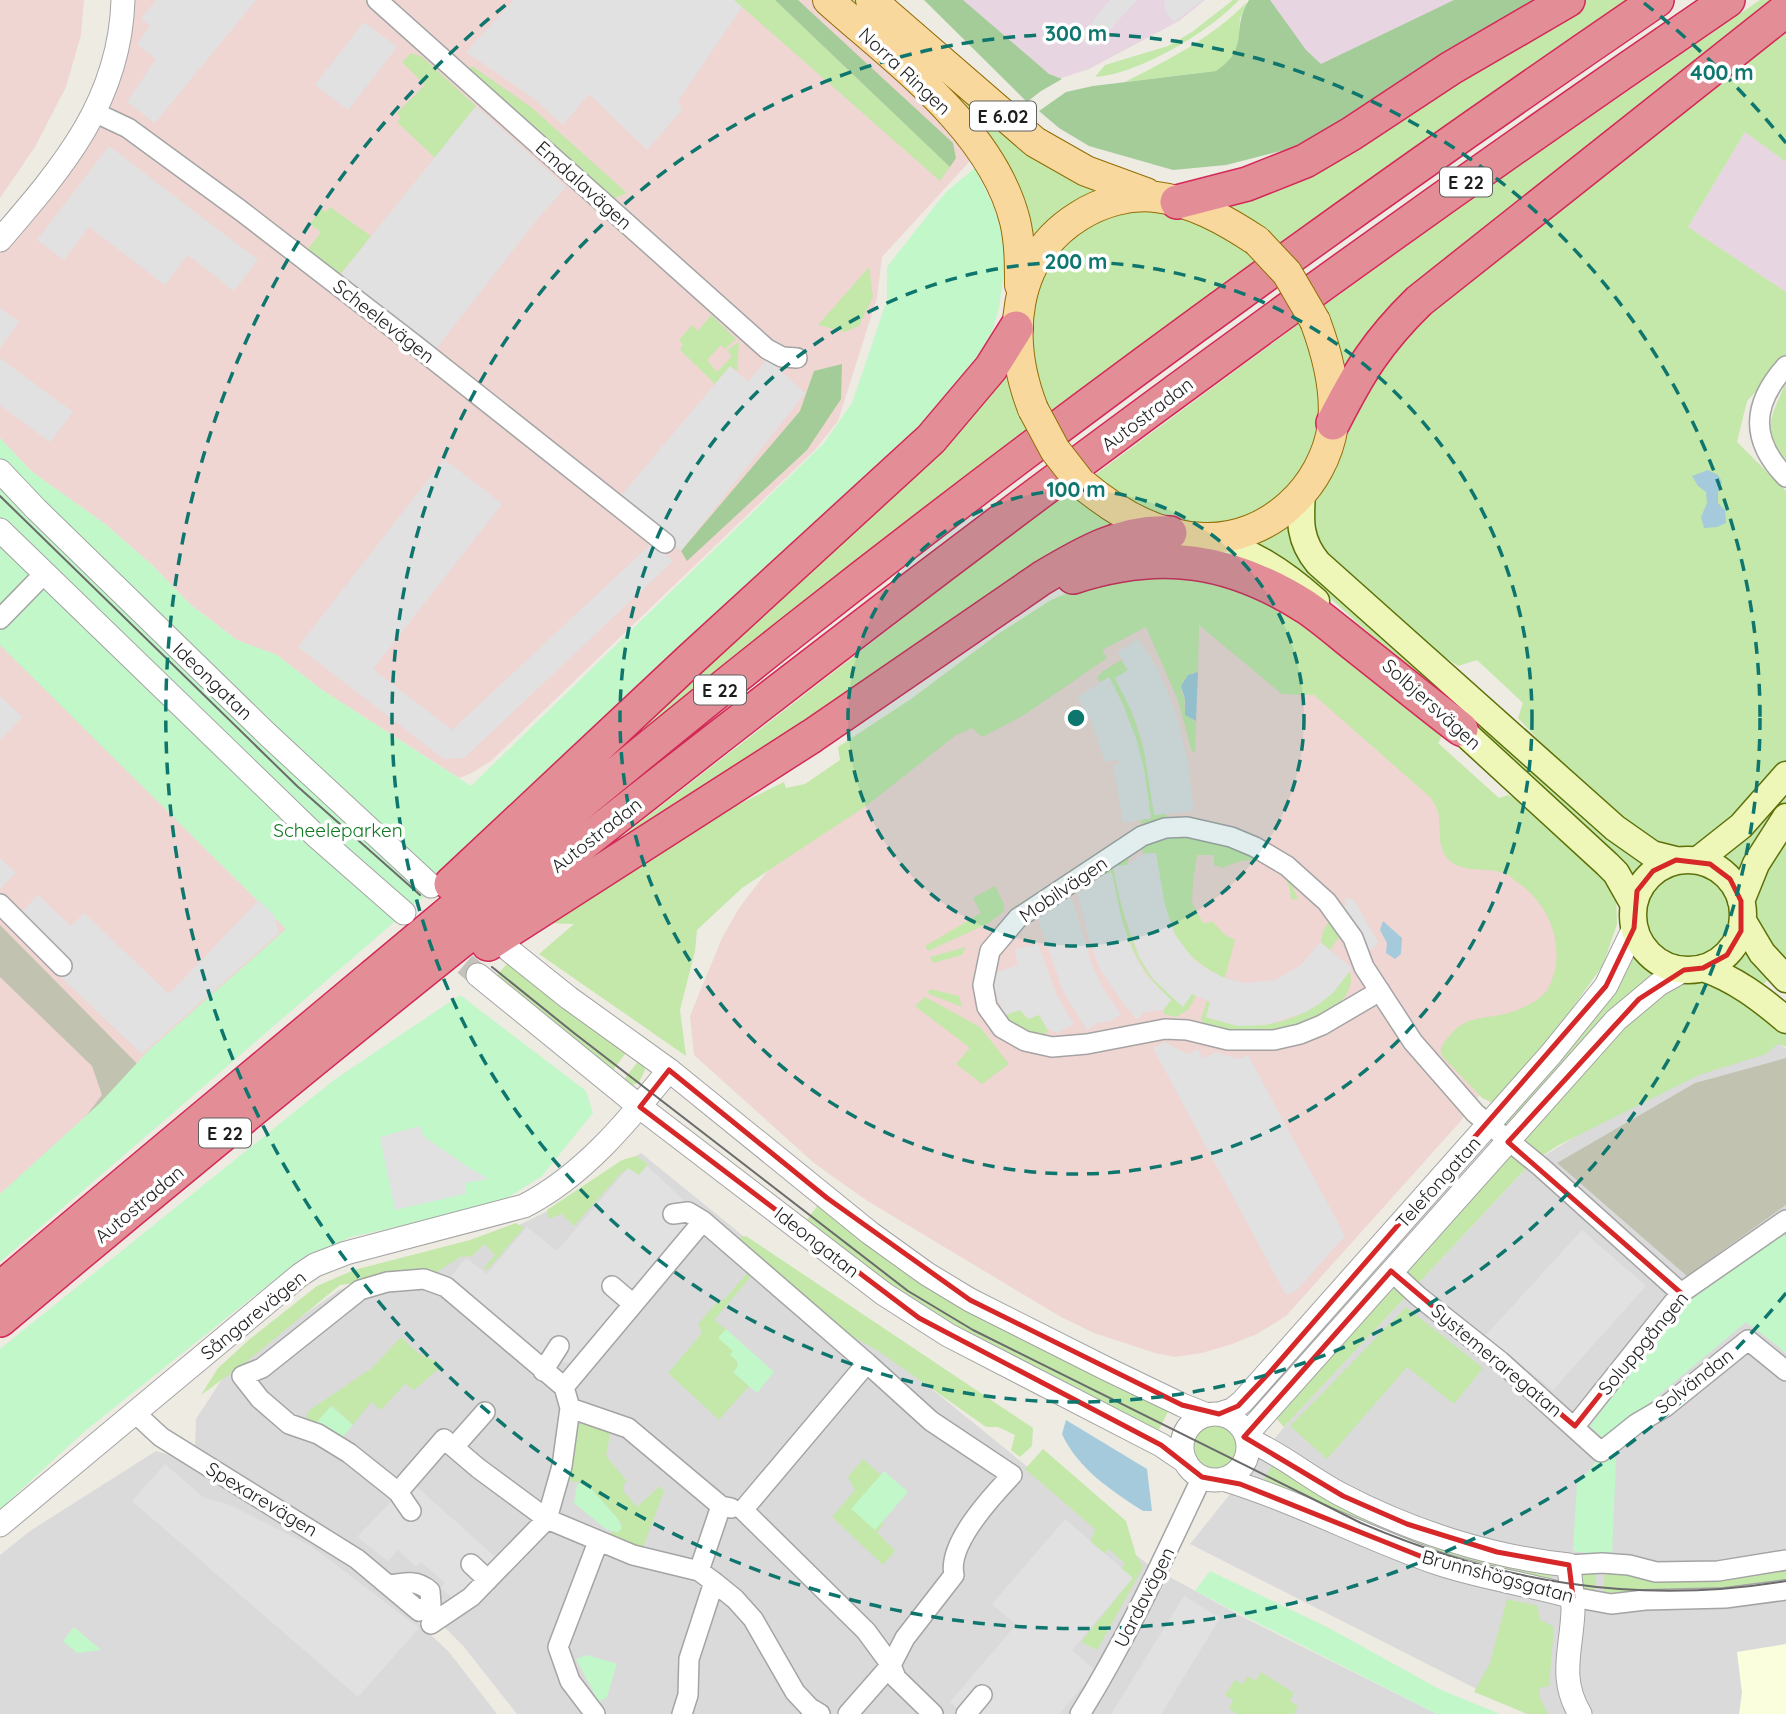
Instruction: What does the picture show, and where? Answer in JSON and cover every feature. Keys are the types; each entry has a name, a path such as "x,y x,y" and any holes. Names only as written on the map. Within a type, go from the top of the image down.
{"highway":[{"path":"1167,200 1247,184 1305,161 1451,68 1568,0"},
{"name":"Autostradan","path":"0,1289 619,771 796,629 972,493 1182,337 1405,175 1657,0"},
{"name":"Autostradan","path":"0,1320 363,1020 833,650 1207,369 1418,215 1728,0"},
{"path":"1333,423 1365,363 1389,331 1419,301 1786,10"},
{"path":"273,1060 363,968 552,789 931,439 991,368 1018,316"},
{"path":"363,1020 734,787 870,697 1014,596 1070,561 1116,540 1141,534 1170,533"},
{"path":"1014,596 1130,562 1174,560 1225,570 1251,578 1308,608 1461,729"}],"main road":[{"name":"Norra Ringen","path":"828,0 929,91 981,149 1003,187 1015,222 1020,256 1018,316 1022,376 1033,409 1055,450 1080,482 1131,517 1170,533 1205,538 1229,536 1264,524 1284,511 1302,492 1320,465 1333,423 1332,381 1325,350 1315,321 1287,274 1257,242 1223,219 1086,172 1035,142 871,0"},
{"path":"1018,316 1025,280 1032,264 1050,239 1070,221 1090,209 1113,201 1167,200"},
{"name":"Solbjersvägen","path":"1302,492 1300,516 1303,537 1307,550 1318,563 1615,828 1652,854 1687,860"},
{"name":"Solbjersvägen","path":"1205,538 1250,553 1285,575 1461,729 1616,873 1634,915"},
{"path":"1786,775 1741,826 1687,860 1653,871 1644,880 1634,915 1639,941 1647,953 1670,968 1693,969 1723,976 1749,990 1786,1020"},
{"path":"1693,969 1727,955 1738,939 1742,911 1756,864 1786,817"},
{"path":"1687,860 1721,870 1737,889 1742,911 1762,953 1786,979"}],"street":[{"path":"94,112 109,0"},
{"path":"0,240 68,156 94,112 112,73 120,37 123,0"},
{"name":"Emdalavägen","path":"377,0 767,349 782,357 797,358"},
{"name":"Scheelevägen","path":"94,112 128,128 240,210 665,543"},
{"path":"1786,366 1767,394 1759,428 1765,451 1786,477"},
{"name":"Ideongatan","path":"0,471 267,734 431,886"},
{"name":"Ideongatan","path":"0,530 315,835 404,913"},
{"path":"0,619 44,573"},
{"name":"Mobilvägen","path":"1380,991 1322,1024 1300,1034 1274,1040 1244,1041 1187,1030 1166,1029 1087,1044 1052,1046 1025,1041 1002,1028 987,1007 983,985 990,951 1018,918 1142,836 1175,826 1205,830 1243,841 1269,854 1303,879 1327,902 1345,925 1364,967 1424,1056 1489,1125 1541,1167 1681,1293"},
{"path":"0,904 62,966"},
{"name":"Telefongatan","path":"1213,1415 1232,1410 1242,1402 1551,1054 1606,986 1634,915"},
{"name":"Ideongatan","path":"509,950 569,998 669,1070 870,1233 927,1274 970,1300 1082,1357 1182,1405 1213,1415"},
{"name":"Telefongatan","path":"1247,1437 1391,1270 1616,1020 1659,984 1693,969"},
{"name":"Ideongatan","path":"478,975 640,1107 919,1318 1161,1445 1204,1473"},
{"name":"Sångarevägen","path":"0,1525 285,1287 315,1265 346,1253 524,1206 544,1195 595,1153 640,1107 669,1070"},
{"path":"673,1214 688,1212 703,1221 931,1421 1012,1475 987,1502 970,1527 955,1557 952,1566 954,1575 905,1638 891,1665 848,1714"},
{"name":"Soluppgången","path":"1575,1426 1681,1293 1786,1220"},
{"path":"564,1387 703,1221"},
{"name":"Systemeraregatan","path":"1391,1270 1575,1426 1601,1452"},
{"path":"411,1511 398,1492 349,1453 318,1434 289,1424 260,1399 242,1376 262,1368 360,1290 387,1282 424,1279 446,1287 564,1387 570,1408 562,1466 547,1519 471,1597 431,1623"},
{"path":"612,1286 633,1304"},
{"name":"Solvändan","path":"1601,1452 1636,1424 1665,1407 1748,1340 1786,1371"},
{"path":"543,1371 559,1346"},
{"path":"743,1510 867,1363"},
{"path":"570,1408 628,1428 721,1506 743,1510 866,1631 891,1665 896,1678 933,1714"},
{"path":"454,1447 485,1412"},
{"name":"Spexarevägen","path":"135,1413 161,1437 317,1532 390,1585"},
{"path":"1213,1415 1235,1420 1247,1437 1248,1453 1243,1465 1233,1475 1204,1473 1183,1453 1184,1436 1195,1421 1213,1415"},
{"name":"Brunnshögsgatan","path":"1247,1437 1311,1479 1343,1496 1408,1524 1455,1541 1497,1552 1542,1562 1569,1565 1602,1563 1656,1572 1718,1571 1786,1560"},
{"path":"398,1492 444,1439 547,1519 633,1555 707,1577 735,1599 753,1619 794,1692 820,1714"},
{"name":"Brunnshögsgatan","path":"1204,1473 1322,1515 1390,1546 1440,1564 1573,1597 1611,1604 1645,1600 1725,1598 1786,1590"},
{"name":"Uardavägen","path":"1080,1714 1100,1683 1204,1473"},
{"path":"682,1714 688,1695 688,1659 721,1506"},
{"path":"595,1714 570,1681 558,1647 598,1542"},
{"path":"471,1564 488,1580"},
{"path":"1569,1565 1573,1597 1567,1681 1569,1694 1580,1714"},
{"path":"966,1714 982,1695"}],"highlighted area":[{"path":"1676,860 1710,864 1730,879 1741,901 1741,931 1727,955 1703,968 1684,970 1639,999 1508,1142 1681,1293 1575,1426 1391,1271 1244,1437 1343,1496 1407,1524 1497,1552 1569,1565 1573,1597 1440,1564 1240,1484 1202,1477 1161,1445 919,1318 640,1107 669,1070 827,1198 970,1300 1182,1405 1219,1414 1238,1406 1271,1371 1606,986 1634,928 1637,891 1653,871"}],"shaded area":[{"path":"0,0 84,0 81,35 66,87 35,147 0,198"},
{"path":"123,0 828,0 981,149 882,257 877,298 838,421 815,450 491,761 459,778 322,690 277,655 237,640 191,605 152,565 105,524 31,471 0,438 0,240 73,150"},
{"path":"156,0 256,0 155,123 127,102 156,59 137,44 150,26 141,19"},
{"path":"514,0 734,0 742,7 678,101 682,110 647,150 589,94 563,125 532,97 466,52"},
{"path":"946,0 1205,0 1179,21 1089,69 1043,84"},
{"path":"1110,0 1137,0 1094,47 1078,40"},
{"path":"1164,0 1203,0 1174,22 1166,12"},
{"path":"1269,0 1463,0 1312,72"},
{"path":"364,22 397,47 348,110 315,85"},
{"path":"476,106 566,187 539,217 435,350 340,275"},
{"path":"1745,132 1786,162 1786,292 1688,227"},
{"path":"109,146 258,260 234,291 188,255 165,285 89,227 64,260 37,240"},
{"path":"0,308 19,322 0,348"},
{"path":"0,358 73,412 50,442 0,405"},
{"path":"767,359 805,393 681,551 620,497 730,366 748,382"},
{"path":"444,459 502,504 373,669 452,730 652,543 673,561 464,758 444,759 298,647"},
{"path":"0,556 373,922 0,1245"},
{"path":"1158,604 1266,643 1562,907 1571,962 1459,1123 1286,1316 1257,1334 1232,1344 1202,1353 1175,1357 1094,1333 1061,1317 866,1200 814,1163 694,1055 690,1016 722,938 739,908 766,873 790,850 969,716"},
{"path":"1139,639 1159,671 1177,715 1188,763 1194,811 1154,815 1143,744 1133,714 1115,678 1128,670 1117,652"},
{"path":"1109,677 1136,738 1144,769 1151,818 1123,823 1113,765 1119,764 1118,760 1105,762 1091,721 1077,697"},
{"path":"0,696 22,717 0,740"},
{"path":"1156,853 1165,905 1175,935 1194,960 1212,972 1245,983 1275,980 1301,965 1320,942 1352,968 1333,993 1319,1004 1306,1012 1266,1025 1237,1026 1206,1017 1210,1002 1192,994 1183,1007 1153,979 1139,957 1121,904 1113,866 1127,865 1143,854"},
{"path":"0,858 16,873 0,889"},
{"path":"1112,873 1122,921 1134,954 1146,975 1171,1000 1163,1010 1144,1012 1137,1020 1101,971 1089,941 1077,891 1089,889 1101,875"},
{"path":"38,895 71,926 84,913 169,994 259,900 274,915 279,933 142,1054 8,927"},
{"path":"1072,898 1092,965 1104,990 1121,1014 1087,1030 1063,991 1037,916 1047,913 1055,902"},
{"path":"1346,898 1354,900 1378,942 1369,952 1344,909"},
{"path":"0,925 165,1092 0,1229 102,1095 92,1066 0,977"},
{"path":"1038,944 1057,996 1074,1024 1057,1033 1047,1028 1039,1015 1028,1019 1020,1010 1004,1015 990,977 1018,965 1015,949"},
{"path":"1164,1042 1188,1054 1198,1049 1203,1058 1217,1052 1238,1059 1248,1055 1345,1236 1296,1291 1286,1295 1153,1048"},
{"path":"1777,1042 1786,1049 1786,1714 1526,1714 1190,1544 1284,1427 1529,1165 1671,1078"},
{"path":"1786,1058 1786,1205 1687,1276 1557,1163 1695,1083"},
{"path":"420,1126 423,1136 489,1179 465,1183 465,1194 395,1210 380,1137"},
{"path":"641,1153 1151,1567 1101,1667 1069,1714 517,1714 464,1647 389,1571 195,1448 196,1419 230,1367 339,1290 444,1261 542,1214"},
{"path":"647,1166 690,1206 681,1216 692,1228 572,1364 538,1358 450,1278 466,1258 487,1274 527,1227 557,1251 628,1168 639,1175"},
{"path":"1582,1230 1646,1286 1553,1390 1485,1336"},
{"path":"156,1451 181,1458 331,1549 395,1601 449,1652 497,1714 0,1714 0,1555 30,1531"},
{"path":"165,1464 204,1498 228,1504 311,1546 419,1628 358,1697 132,1501"},
{"path":"417,1487 501,1562 466,1595 453,1599 441,1588 445,1583 421,1562 416,1567 398,1550 388,1561 357,1537 393,1500 400,1506"},
{"path":"1065,1519 1133,1578 1072,1650 1096,1671 1059,1714 964,1714 950,1702 1016,1625 992,1604"},
{"path":"1157,1572 1168,1576 1239,1615 1437,1714 1080,1714"},
{"path":"1184,1596 1220,1618 1171,1698 1161,1714 1111,1714"},
{"path":"1786,1644 1786,1714 1739,1714 1742,1693 1737,1652"}],"green space":[{"path":"734,0 775,0 950,167 940,181"},
{"path":"775,0 798,0 953,143 956,158 950,167"},
{"path":"843,0 855,0 983,114 1114,191 1030,246 1023,205 1007,166"},
{"path":"924,0 963,0 1049,74 1062,79 1027,102"},
{"path":"1233,0 1239,0 1192,38 1152,60 1113,74 1095,77 1105,65 1168,46 1192,32"},
{"path":"1249,0 1270,0 1306,50 1321,64 1454,0 1541,0 1418,76 1405,78 1385,97 1293,148 1226,165 1173,170 1089,146 1059,128 1039,111 1066,92 1093,86 1216,71 1227,63 1237,47 1241,21"},
{"path":"1587,0 1630,0 1278,246 1217,204 1496,54"},
{"path":"1760,0 1786,0 1342,380 1322,307 1500,179"},
{"path":"1247,2 1240,19 1238,48 1230,62 1216,71 1125,82 1205,37"},
{"path":"1786,21 1786,162 1745,132 1688,227 1786,292 1786,359 1747,401 1737,442 1786,491 1786,763 1706,843 1688,850 1669,849 1645,838 1551,753 1518,718 1523,703 1477,660 1458,666 1423,642 1315,545 1310,509 1363,385 1401,332"},
{"path":"411,53 422,57 476,106 435,158 397,122 401,118 397,113 425,85 402,62"},
{"path":"472,66 531,107 627,193 613,199 467,72"},
{"name":"Scheeleparken","path":"975,168 994,208 1003,237 1004,271 999,308 989,342 955,398 670,656 457,868 0,1262 0,1194 100,1103 149,1050 286,929 0,645 0,438 31,471 105,524 152,565 191,605 237,640 277,655 322,690 471,786 824,443 852,403 887,300 887,267 946,192"},
{"path":"330,207 371,236 340,275 307,250 321,232 310,224 321,209 326,212"},
{"path":"1148,210 1207,227 1234,242 1258,261 1049,414 1038,387 1030,331 1039,275 1066,240 1108,214"},
{"path":"869,267 873,297 859,326 845,332 818,325"},
{"path":"711,315 736,339 725,349 721,345 707,360 717,372 732,356 727,350 739,342 737,371 730,366 715,384 680,350 683,344 679,340 692,325 698,331"},
{"path":"1300,323 1318,377 1322,399 1321,417 1308,457 1298,476 1268,505 1231,522 1187,523 1149,511 1092,477"},
{"path":"1008,356 1028,430 715,673 563,795"},
{"path":"842,364 841,399 807,450 687,561 681,551 800,411 814,371"},
{"path":"1786,382 1786,462 1770,432 1773,414"},
{"path":"1070,489 1120,525 519,916"},
{"path":"1290,521 1649,862 1632,880 1596,839 1309,579 1285,560 1252,541"},
{"path":"1106,577 1220,577 1332,637 1442,736 1438,743 1499,798 1508,795 1536,809 1604,874 1616,894 1617,924 1603,965 1548,1042 1493,1103 1482,1098 1444,1058 1441,1049 1454,1031 1468,1021 1517,1010 1545,993 1554,974 1556,959 1556,944 1547,916 1529,892 1507,874 1463,868 1451,862 1443,851 1438,812 1431,798 1314,695 1282,694 1199,625 1198,672 1192,673 1181,692 1185,699 1184,706 1193,721 1196,721 1195,751 1192,752 1178,700 1146,627 1102,650 1107,658 1024,715 982,737 972,728 956,735 866,806 742,888 697,930 695,951 680,1010 686,1056 539,954 574,924 543,923 699,824 784,782 786,788 805,784 840,760 838,747 911,699 998,634 1051,600"},
{"path":"1121,660 1128,670 1115,679 1131,712 1142,745 1154,815 1166,813 1167,818 1141,824 1140,820 1151,818 1137,745 1109,677 1101,682 1097,678"},
{"path":"1786,789 1786,805 1741,875 1721,857"},
{"path":"1786,835 1786,963 1761,927 1755,900 1765,872"},
{"path":"1165,836 1210,840 1258,855 1282,871 1295,892 1298,900 1291,899 1284,875 1267,863 1246,861 1223,868 1214,865 1214,855 1197,855 1192,903 1203,923 1213,922 1225,935 1235,940 1225,978 1191,955 1172,928 1162,894 1156,853 1143,854 1142,846"},
{"path":"1126,857 1129,859 1127,865 1113,867 1122,908 1142,961 1166,992 1183,1006 1192,994 1196,996 1188,1010 1176,1017 1164,1014 1163,1010 1171,1000 1157,987 1137,958 1124,926 1111,873 1101,875 1100,870"},
{"path":"1689,871 1706,874 1720,884 1730,898 1733,915 1730,932 1720,946 1706,956 1689,959 1672,956 1658,946 1648,932 1645,915 1648,898 1658,884 1672,874"},
{"path":"995,886 1004,904 1004,911 989,923 928,951 925,946 981,913 973,898"},
{"path":"1330,919 1341,934 1330,950 1321,942 1323,931"},
{"path":"966,947 962,955 933,963 930,957"},
{"path":"1745,950 1771,976 1759,989 1730,967"},
{"path":"1633,952 1661,974 1509,1129 1504,1125 1505,1122 1607,1001 1626,973"},
{"path":"512,958 628,1050 610,1074 493,980"},
{"path":"1350,971 1350,987 1342,1001 1328,1012 1291,1027 1238,1033 1205,1026 1201,1019 1207,1001 1211,1003 1206,1017 1227,1023 1248,1025 1286,1020 1321,1002"},
{"path":"1707,980 1769,1018 1786,1033 1786,1047 1778,1044 1766,1054 1699,1075 1557,1146 1529,1165 1284,1427 1275,1417 1630,1021 1658,996 1684,981"},
{"path":"930,989 959,996 962,1007 927,993"},
{"path":"460,995 586,1091 593,1113 542,1176 509,1197 452,1214 351,1237 299,1260 85,1431 0,1509 0,1349 334,1080"},
{"path":"925,997 980,1027 1009,1064 982,1084 956,1064 970,1048 915,1006"},
{"path":"1020,1010 1039,1015 1048,1031 1043,1036 1027,1034 1002,1016"},
{"path":"640,1059 645,1070 639,1082 629,1087 621,1083"},
{"path":"636,1156 648,1164 639,1175 623,1171 574,1226 562,1214 549,1219 547,1210 622,1160"},
{"path":"821,1201 1171,1406 1156,1435 943,1327 803,1225"},
{"path":"516,1223 524,1228 487,1270 484,1268 495,1255 484,1244 472,1256 460,1257 437,1272 340,1285 201,1395 218,1368 317,1286 354,1270 470,1240"},
{"path":"1783,1234 1786,1237 1786,1354 1746,1322 1605,1440 1590,1426 1678,1309"},
{"path":"746,1236 1033,1428 1032,1446 1020,1457 1011,1450 1015,1435 998,1427 986,1427 880,1352 824,1320 735,1238"},
{"path":"750,1270 754,1273 714,1320 726,1329 719,1338 733,1351 738,1366 733,1372 749,1386 719,1420 668,1373 702,1333 698,1324"},
{"path":"1406,1307 1483,1368 1454,1404 1407,1367 1327,1459 1290,1426"},
{"path":"726,1329 774,1372 757,1393 733,1372 738,1366 737,1361 730,1355 733,1351 718,1338"},
{"path":"401,1337 419,1354 442,1366 414,1390 405,1384 381,1410 371,1402 353,1425 332,1406 313,1426 306,1419 308,1411 372,1368"},
{"path":"331,1406 353,1425 341,1439 316,1423"},
{"path":"581,1419 611,1430 606,1456 627,1481 624,1484 624,1492 637,1507 660,1486 664,1491 642,1550 608,1541 612,1531 618,1532 622,1524 586,1483 565,1479 572,1423"},
{"path":"1216,1424 1232,1431 1239,1447 1232,1463 1216,1470 1200,1463 1193,1447 1200,1431"},
{"path":"1607,1447 1616,1460 1612,1557 1573,1551 1577,1484"},
{"path":"1043,1449 1126,1521 1136,1555 1143,1567 1097,1650 1081,1642 1126,1586 1118,1573 1125,1564 1109,1549 1100,1559 1089,1546 1095,1529 1025,1469"},
{"path":"863,1459 895,1487 873,1512 884,1523 877,1532 895,1551 883,1565 832,1517 855,1490 848,1477"},
{"path":"1275,1459 1551,1573 1550,1586 1494,1573 1261,1485"},
{"path":"884,1471 908,1492 875,1530 851,1509"},
{"path":"580,1482 586,1483 618,1519 622,1528 618,1532 606,1529 574,1503"},
{"path":"1786,1567 1786,1585 1603,1597 1605,1569"},
{"path":"1597,1568 1594,1597 1584,1591 1581,1575"},
{"path":"1210,1571 1327,1627 1441,1690 1500,1714 1437,1714 1195,1591"},
{"path":"1507,1599 1538,1606 1539,1619 1554,1627 1549,1686 1540,1688 1540,1698 1548,1714 1528,1714 1474,1692 1490,1663"},
{"path":"74,1627 101,1650 77,1653 63,1641"},
{"path":"587,1655 617,1664 607,1697 599,1702 576,1659"},
{"path":"1261,1672 1294,1693 1290,1701 1298,1706 1294,1714 1236,1714 1229,1708 1233,1700 1225,1695 1235,1680 1243,1684 1248,1676 1255,1681"}],"water":[{"path":"1708,470 1718,475 1722,482 1718,503 1725,510 1726,523 1704,528 1701,517 1707,503 1706,492 1692,476"},
{"path":"1198,672 1196,721 1185,715 1185,699 1181,686 1188,675"},
{"path":"1383,921 1402,938 1401,954 1395,959 1386,953 1387,943 1380,930"},
{"path":"1066,1420 1147,1469 1152,1511 1143,1511 1086,1468 1062,1434"}],"tunnel":[{"path":"439,942 478,975"}],"tram line":[{"path":"0,496 297,786 420,895"},
{"path":"492,967 908,1291 973,1330 1361,1523 1465,1560 1517,1574 1569,1583 1676,1591 1786,1581"}]}
